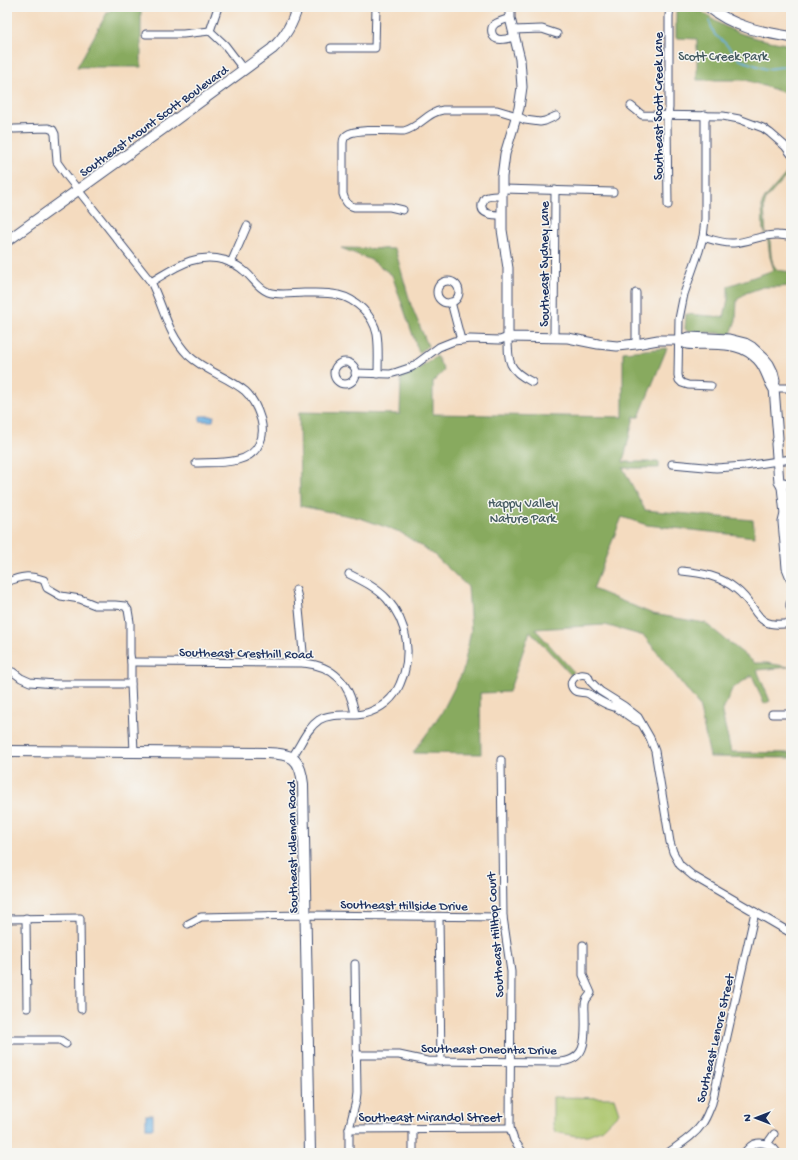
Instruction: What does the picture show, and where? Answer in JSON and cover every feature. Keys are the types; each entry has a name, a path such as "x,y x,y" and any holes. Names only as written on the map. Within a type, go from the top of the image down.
{"main road":[{"name":"Southeast Mount Scott Boulevard","path":"7,240 272,50 284,37 291,26 297,7"},
{"path":"709,7 725,18 743,27 791,38"},
{"path":"7,751 266,753 282,754 292,757"},
{"name":"Southeast Idleman Road","path":"292,757 300,769 303,784 310,1153"}],"street":[{"path":"210,31 218,7"},
{"path":"331,48 375,48 376,7"},
{"path":"510,7 510,18 520,59 522,77 521,95 517,116 505,154 502,170 503,238 508,268 508,356 510,363 517,373 532,382"},
{"name":"Southeast Scott Creek Lane","path":"668,204 670,7"},
{"path":"510,18 494,24 492,29 492,35 494,38 501,40 514,34 542,29 557,34"},
{"path":"146,34 183,34 210,31 229,49 244,70"},
{"path":"631,106 642,116 705,115 731,117 763,128 777,138 791,154"},
{"path":"403,210 390,207 354,207 345,201 343,194 343,143 347,134 358,131 404,131 411,129 434,112 443,110 497,110 525,120 540,122 556,116"},
{"path":"705,115 705,219 703,237 684,294 679,319 678,370 682,383 688,385 711,386"},
{"path":"14,129 48,128 53,130 55,134 57,162 151,282 172,334 196,362 246,391 254,404 262,424 262,432 261,440 250,456 238,460 196,463"},
{"path":"502,215 488,214 483,210 482,204 484,200 487,197 502,193 555,190 571,192 613,192"},
{"name":"Southeast Sydney Lane","path":"554,338 555,190"},
{"path":"231,263 247,226"},
{"path":"703,237 732,243 766,236 779,235 791,237"},
{"path":"151,282 182,264 192,260 208,258 220,259 231,263 245,271 258,286 269,292 333,294 347,298 360,306 375,327 378,341 378,374"},
{"path":"636,293 636,344"},
{"path":"451,302 460,340"},
{"path":"355,373 390,374 412,367 439,347 447,343 460,340 500,340 508,337 568,338 607,345 636,344 658,340 678,340 688,344 736,346 752,354 763,366 770,383 774,388 778,438 781,442 784,460 785,481 782,487 785,514 783,522 787,568 791,576"},
{"path":"774,388 791,388"},
{"path":"672,464 716,468 745,466 784,460"},
{"path":"785,514 789,520 791,544"},
{"path":"682,572 699,573 719,578 737,589 744,596 761,620 777,625 791,624"},
{"path":"292,757 310,728 319,720 332,715 368,713 388,701 394,694 406,668 408,651 405,634 393,607 380,592 364,581 349,574"},
{"path":"7,582 19,577 28,576 44,580 47,588 61,596 80,599 95,605 125,606 128,610 130,615 130,654 132,662 131,684 134,752"},
{"path":"296,590 304,663"},
{"name":"Southeast Cresthill Road","path":"132,662 304,663 322,666 339,677 352,699 355,714"},
{"path":"13,672 30,682 55,684 131,684"},
{"path":"641,723 586,692 581,693 574,690 572,680 575,676 580,674 588,676 590,681 600,691 633,712 638,718 641,723 650,738 655,751 670,842 675,858 683,869 791,933"},
{"path":"772,714 791,714"},
{"name":"Southeast Hilltop Court","path":"501,760 502,917 511,962 510,1128 514,1140 524,1153"},
{"name":"Southeast Lenore Street","path":"668,1153 697,1130 708,1115 755,912"},
{"name":"Southeast Hillside Drive","path":"188,924 201,917 305,915 502,917"},
{"path":"439,917 441,1062"},
{"path":"7,918 80,918 81,1009"},
{"path":"26,918 27,1008"},
{"name":"Southeast Oneonta Drive","path":"356,1055 399,1055 419,1060 441,1062 564,1062 574,1059 581,1052 584,1042 585,1001 592,993 583,975 583,945"},
{"path":"349,1153 350,1129 356,1102 355,964"},
{"path":"7,1040 60,1040 66,1044"},
{"path":"413,1128 414,1153"},
{"name":"Southeast Mirandol Street","path":"350,1129 510,1128"},
{"path":"767,1144 774,1134"},
{"path":"744,1153 753,1145 757,1144 767,1144 775,1149 777,1153"}],"green space":[{"path":"115,7 141,7 141,67 77,67 107,13"},
{"name":"Scott Creek Park","path":"677,7 695,7 697,11 700,10 722,25 743,34 791,45 791,95 746,80 697,80 697,39 676,38"},
{"path":"791,168 791,171 766,199 764,206 766,236 763,230 762,204 765,198"},
{"path":"766,236 770,241 773,264 777,270 791,272 791,286 763,287 746,293 737,300 736,320 731,334 687,331 685,329 686,314 724,317 728,299 728,286 774,270"},
{"path":"341,248 395,249 411,305 428,346 419,353 392,275 371,260"},
{"name":"Happy Valley Nature Park","path":"667,348 639,417 634,417 623,462 659,462 659,468 623,468 645,510 753,520 755,537 647,525 622,517 593,589 653,614 705,623 755,663 767,663 789,667 757,670 770,701 764,704 752,675 732,689 722,713 731,752 791,753 791,758 710,757 699,705 644,636 605,625 535,629 574,672 571,675 530,631 509,692 480,693 481,754 413,753 441,714 463,671 471,630 468,587 433,554 400,532 360,518 300,506 299,412 400,414 401,378 411,374 437,356 444,371 433,382 433,414 623,417 623,352"},
{"path":"553,1097 614,1098 619,1113 603,1129 588,1135 576,1136 555,1132 553,1125"}],"water":[{"path":"200,416 214,416 213,421 200,421"},
{"path":"146,1115 153,1115 153,1128 146,1128"}],"waterway":[{"path":"709,21 715,35 724,42 740,60 766,69 791,66"}]}
